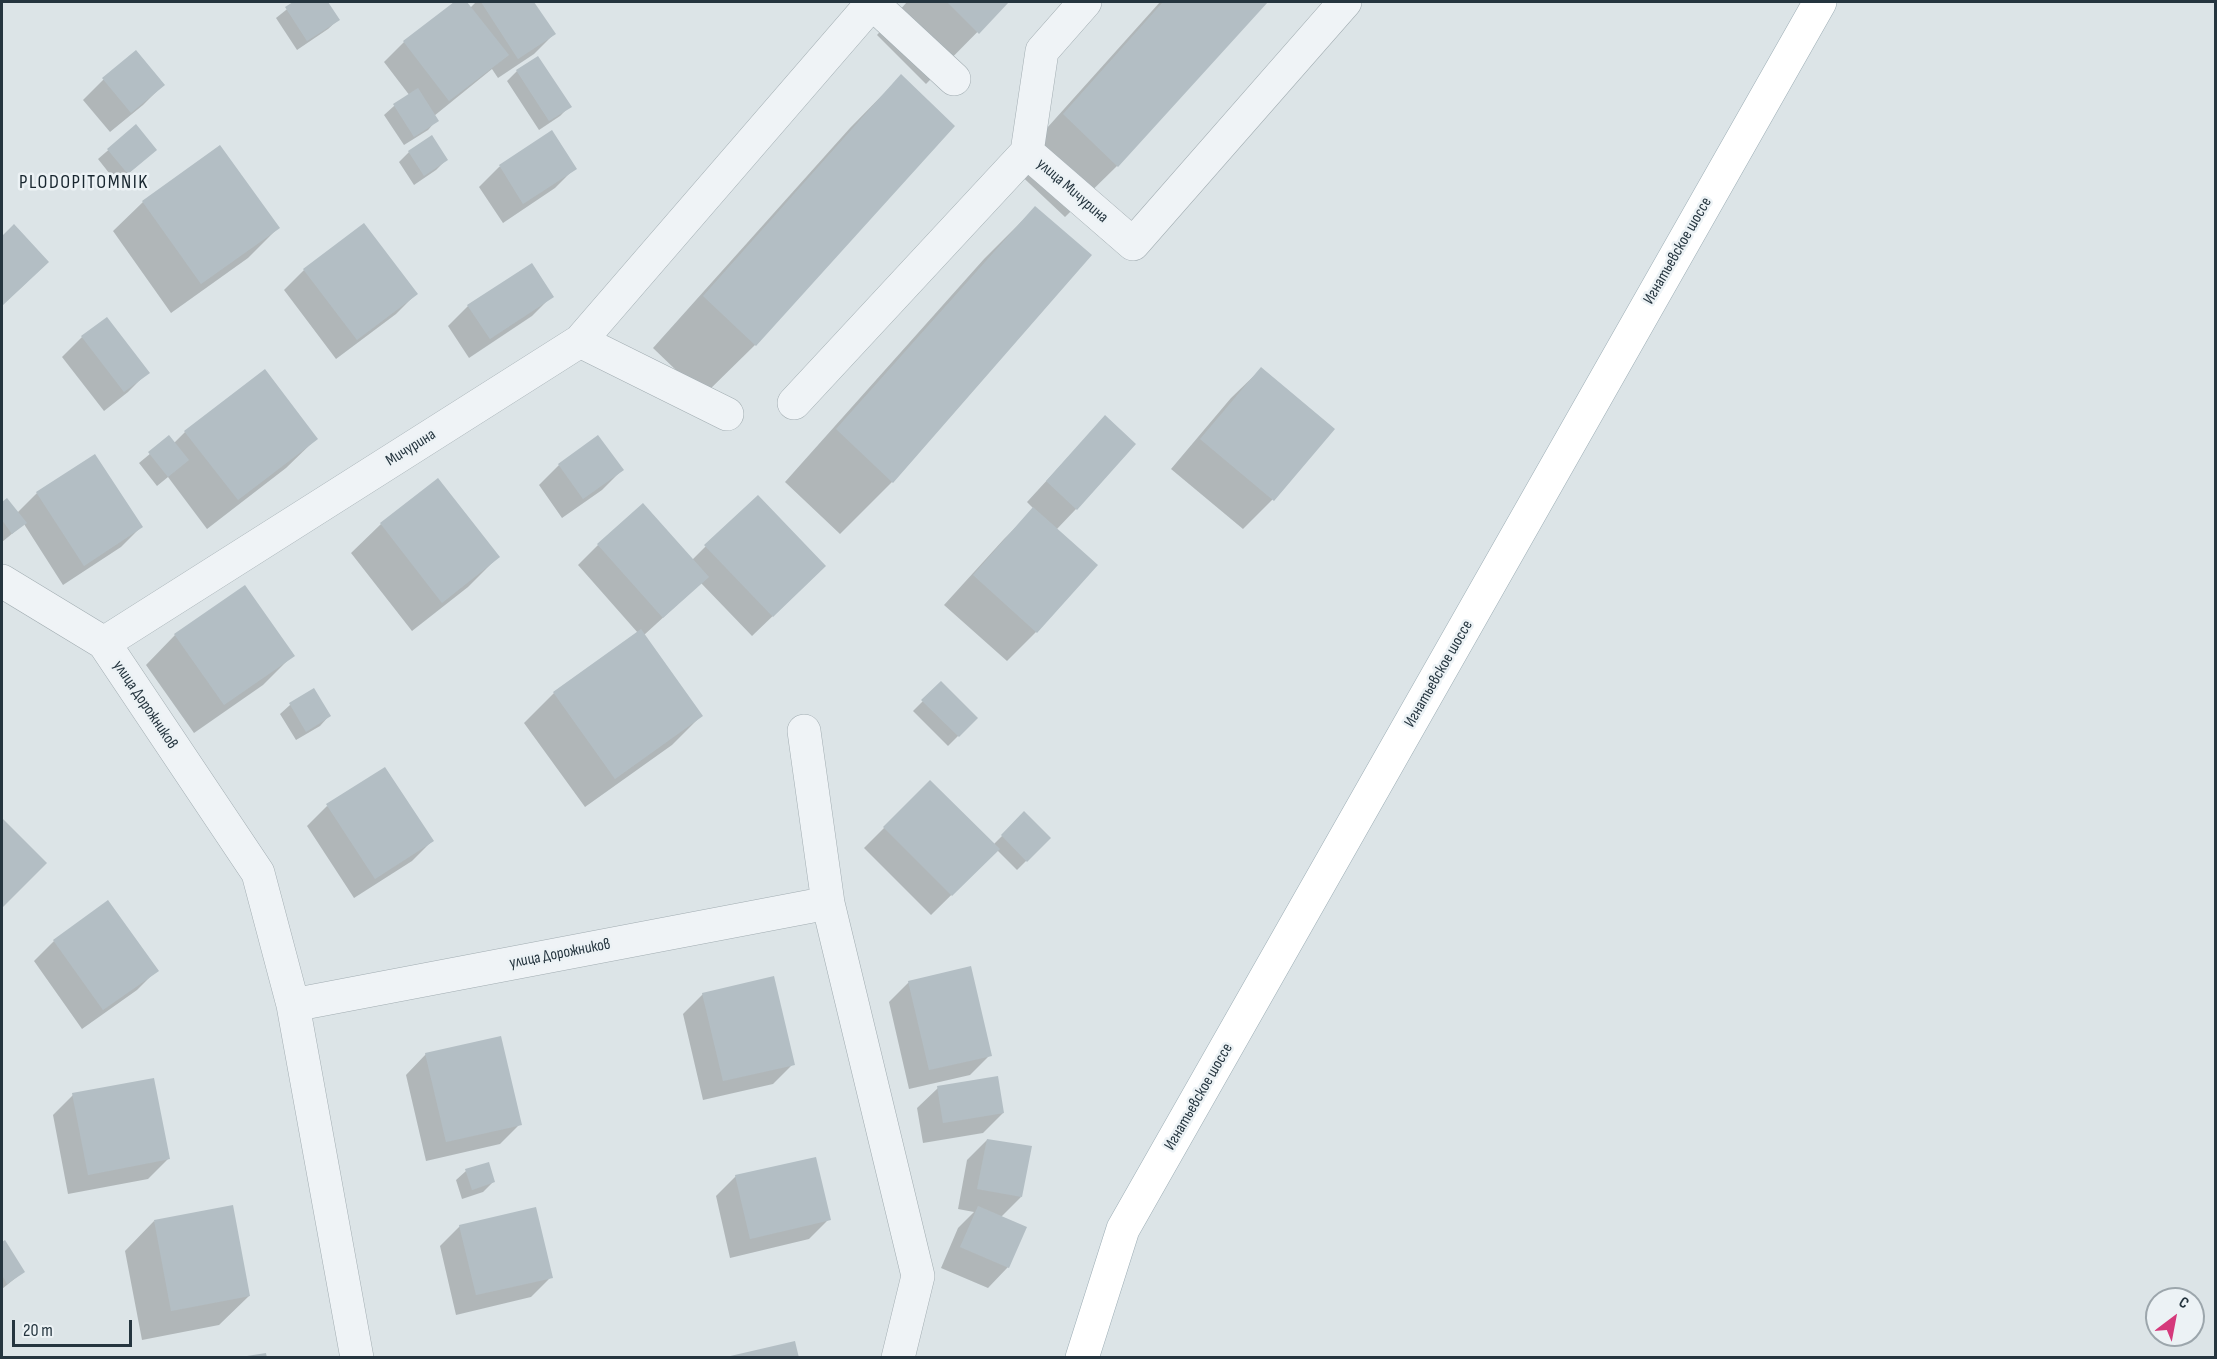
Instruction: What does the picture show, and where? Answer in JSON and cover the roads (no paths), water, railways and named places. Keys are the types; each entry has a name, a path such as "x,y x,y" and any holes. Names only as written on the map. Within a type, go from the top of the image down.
{"main road":[{"name":"Игнатьевское шоссе","path":"1082,1358 1124,1229 1820,2"}],"street":[{"path":"873,2 954,79"},
{"name":"Мичурина","path":"104,643 580,341 873,2"},
{"path":"1027,152 1042,51 1085,2"},
{"name":"улица Мичурина","path":"795,403 1027,152 1133,244 1345,2"},
{"path":"580,341 727,414"},
{"name":"улица Дорожников","path":"2,581 104,643 258,873 293,1005 357,1358"},
{"path":"804,731 828,903 918,1276 898,1358"},
{"name":"улица Дорожников","path":"293,1005 828,903"}],"district":[{"name":"PLODOPITOMNIK","path":"84,183"}]}
